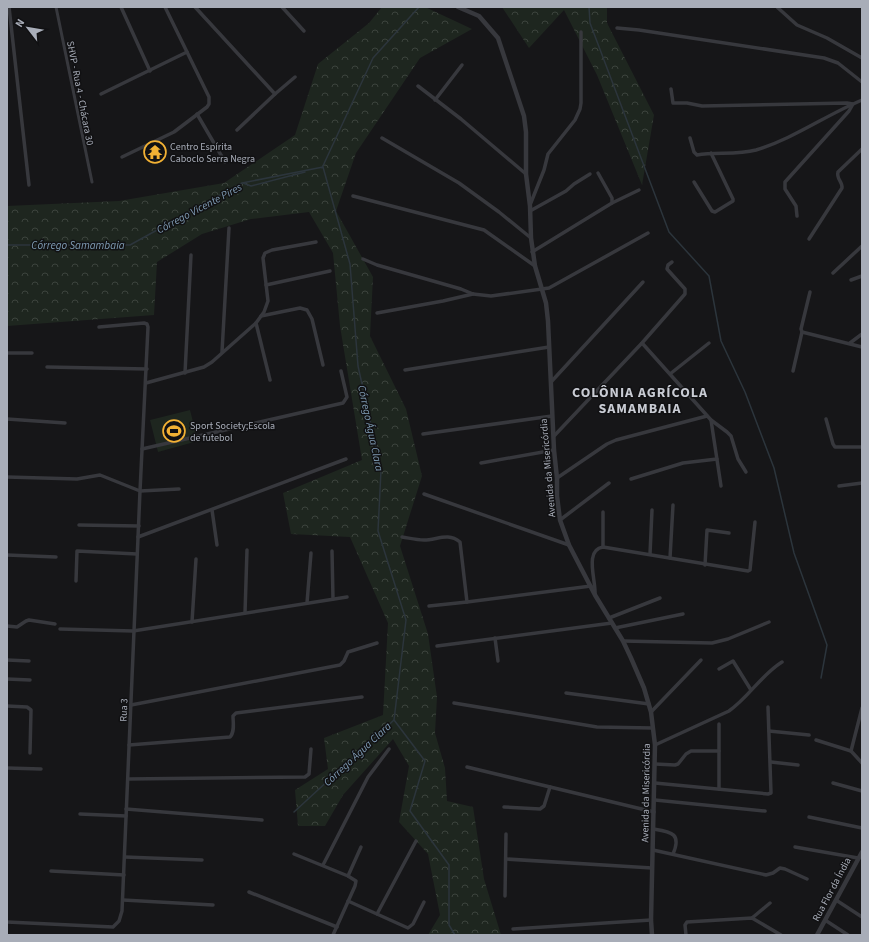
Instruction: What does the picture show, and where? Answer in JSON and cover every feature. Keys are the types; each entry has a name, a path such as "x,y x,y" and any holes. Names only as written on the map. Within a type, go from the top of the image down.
{"street":[{"path":"9,7 29,185"},
{"name":"SHVP - Rua 4 - Chácara 30","path":"56,7 92,182"},
{"path":"121,7 150,71"},
{"path":"122,158 168,136 209,104 209,100 188,52 165,7"},
{"path":"195,7 275,94"},
{"path":"282,7 304,31"},
{"name":"Avenida da Misericórdia","path":"458,7 479,16 498,38 524,116 526,132 526,174 530,209 532,252 543,290 548,321 554,450 560,520 569,545 595,595 623,641 640,678 651,712 655,745 655,800 651,920 652,935"},
{"path":"777,7 797,25 828,38 862,58"},
{"path":"617,28 824,58 838,64 862,82"},
{"path":"530,209 548,154 575,120 580,109 581,32"},
{"path":"101,94 188,52"},
{"path":"436,100 462,64"},
{"path":"237,130 275,94 295,78"},
{"path":"418,86 466,123 526,174"},
{"path":"671,88 674,103 687,103 702,106 853,104"},
{"path":"690,138 695,154 697,155 745,152 771,145 862,100"},
{"path":"797,216 796,206 785,189 785,182 849,111 853,104"},
{"path":"197,114 225,162"},
{"path":"382,138 459,183 499,212 531,238"},
{"path":"809,239 842,188 838,177 838,172 862,149"},
{"path":"694,182 709,210 712,212 715,212 733,201 711,153"},
{"path":"598,173 612,198 612,203"},
{"path":"530,209 566,191 590,174"},
{"path":"532,252 612,203 639,190"},
{"path":"353,196 484,230 535,266"},
{"path":"222,352 229,228"},
{"path":"363,259 377,265 461,289 473,294 491,296 543,290 648,232"},
{"path":"146,383 204,367 212,362 256,323 267,306 263,258 264,253 272,250 316,242"},
{"path":"833,273 862,246"},
{"path":"185,373 191,255"},
{"path":"554,436 642,343 686,292 668,271 668,265 672,262"},
{"path":"266,285 330,271"},
{"path":"851,280 862,276"},
{"path":"551,382 643,282"},
{"path":"793,371 810,292"},
{"path":"376,313 455,299 473,294"},
{"path":"261,316 300,308 307,310 312,319 323,365"},
{"path":"256,323 270,380"},
{"name":"Rua 3","path":"7,922 113,927 117,924 120,918 123,900 130,745 133,631 148,327 146,324 123,324 98,327"},
{"path":"801,332 862,347"},
{"path":"850,343 862,334"},
{"path":"642,343 707,416 731,436 738,459 746,472"},
{"path":"670,374 709,343"},
{"path":"405,370 549,347"},
{"path":"7,353 32,353"},
{"path":"47,367 147,369"},
{"path":"142,448 343,402 347,397 341,371"},
{"path":"423,434 552,416"},
{"path":"557,478 607,444 616,440 707,416"},
{"path":"7,419 65,423"},
{"path":"826,419 834,446 862,447"},
{"path":"711,420 721,486"},
{"path":"481,464 554,450"},
{"path":"138,537 346,459"},
{"path":"631,479 684,463 717,459"},
{"path":"7,477 77,479 100,475 140,490 179,489"},
{"path":"560,520 608,483"},
{"path":"839,486 862,483"},
{"path":"424,494 569,545"},
{"path":"670,558 673,506"},
{"path":"212,510 217,545"},
{"path":"650,554 652,510"},
{"path":"603,512 604,547"},
{"path":"595,595 592,557 594,551 598,548 604,547 748,571 750,570 755,522"},
{"path":"79,525 138,526"},
{"path":"705,565 707,530 729,533"},
{"path":"402,537 424,540 445,536 452,537 460,542 467,602"},
{"path":"245,613 247,550"},
{"path":"76,581 77,551 137,554"},
{"path":"332,551 333,599"},
{"path":"307,603 312,553"},
{"path":"7,555 56,557"},
{"path":"192,622 196,559"},
{"path":"429,606 591,586"},
{"path":"60,628 133,631 347,597"},
{"path":"609,618 660,598"},
{"path":"437,646 495,638 614,626 684,614"},
{"path":"7,626 17,627 29,620 54,624"},
{"path":"623,641 712,644 769,622"},
{"path":"495,638 498,661"},
{"path":"131,705 340,665 344,661 348,652 377,643"},
{"path":"7,660 29,661"},
{"path":"651,712 701,660"},
{"path":"719,670 733,661 751,690"},
{"path":"655,745 729,711 736,706 772,668 782,662"},
{"path":"7,679 30,680"},
{"path":"566,693 649,704"},
{"path":"130,745 230,737 233,734 233,716 236,713 362,697"},
{"path":"454,703 597,727 653,728"},
{"path":"7,706 27,707 31,710 30,753"},
{"path":"655,783 768,794 771,793 768,707"},
{"path":"851,751 862,708"},
{"path":"719,724 719,789"},
{"path":"769,731 809,735"},
{"path":"816,740 851,751 862,763"},
{"path":"128,779 305,777 309,774 311,749"},
{"path":"323,865 368,777 389,749"},
{"path":"655,764 678,764 686,754 691,751 719,751"},
{"path":"771,762 798,765"},
{"path":"467,766 654,812"},
{"path":"7,768 41,769"},
{"path":"833,783 862,791"},
{"path":"504,807 540,809 542,808 550,786"},
{"path":"655,800 765,811"},
{"path":"126,809 262,820"},
{"path":"80,814 126,816"},
{"path":"809,817 862,828"},
{"path":"653,829 669,832 674,835 677,844 673,854"},
{"path":"505,896 506,834"},
{"path":"377,914 416,841"},
{"path":"348,876 361,847"},
{"path":"795,847 858,858"},
{"path":"653,850 766,875 773,873 780,868 807,879"},
{"name":"Rua Flor da Índia","path":"817,935 862,852"},
{"path":"294,854 355,879 356,882 333,935"},
{"path":"125,857 202,860"},
{"path":"506,859 652,868"},
{"path":"51,871 124,875"},
{"path":"249,892 337,927"},
{"path":"123,900 213,904"},
{"path":"836,900 862,916"},
{"path":"348,901 410,928 424,902"},
{"path":"752,918 770,903"},
{"path":"686,935 685,926 687,922 752,918 781,935"},
{"path":"513,929 651,920"},
{"path":"825,920 848,935"}],"green space":[{"path":"382,7 425,7 472,29 420,58 356,153 336,211 373,277 370,336 406,409 422,476 400,546 428,634 437,697 435,733 445,768 447,801 473,807 484,879 501,935 428,935 440,915 428,854 399,822 409,766 393,739 343,795 325,826 298,826 295,790 328,769 324,738 383,715 388,623 350,537 291,534 283,493 362,460 340,326 333,253 309,212 251,219 202,234 157,262 154,315 7,326 7,206 119,201 224,183 295,135 318,64 369,23"},
{"path":"502,7 607,7 607,23 654,115 642,185 597,75 564,10 529,48"},
{"name":"Sport Society;Escola de futebol","path":"190,410 198,441 158,452 150,420"}],"waterway":[{"name":"Córrego Vicente Pires","path":"322,168 373,58 419,7"},
{"name":"Córrego Vicente Pires","path":"436,7 442,7"},
{"path":"589,7 590,23 669,232 709,276 721,341 745,392 774,468 794,553 827,645 821,678"},
{"name":"Córrego Água Clara","path":"7,245 130,245 242,183 323,167 350,264 358,366 381,470 378,531 406,620 394,720 294,812"},
{"name":"Córrego Samambaia","path":"243,183 251,186 305,172"},
{"path":"394,720 425,761 410,811 449,865 449,925 455,935"}],"place":[{"name":"Centro Espírita Caboclo Serra Negra","path":"155,152"},
{"name":"Sport Society;Escola de futebol","path":"174,431"}],"district":[{"name":"COLÔNIA AGRÍCOLA SAMAMBAIA","path":"640,400"}]}
